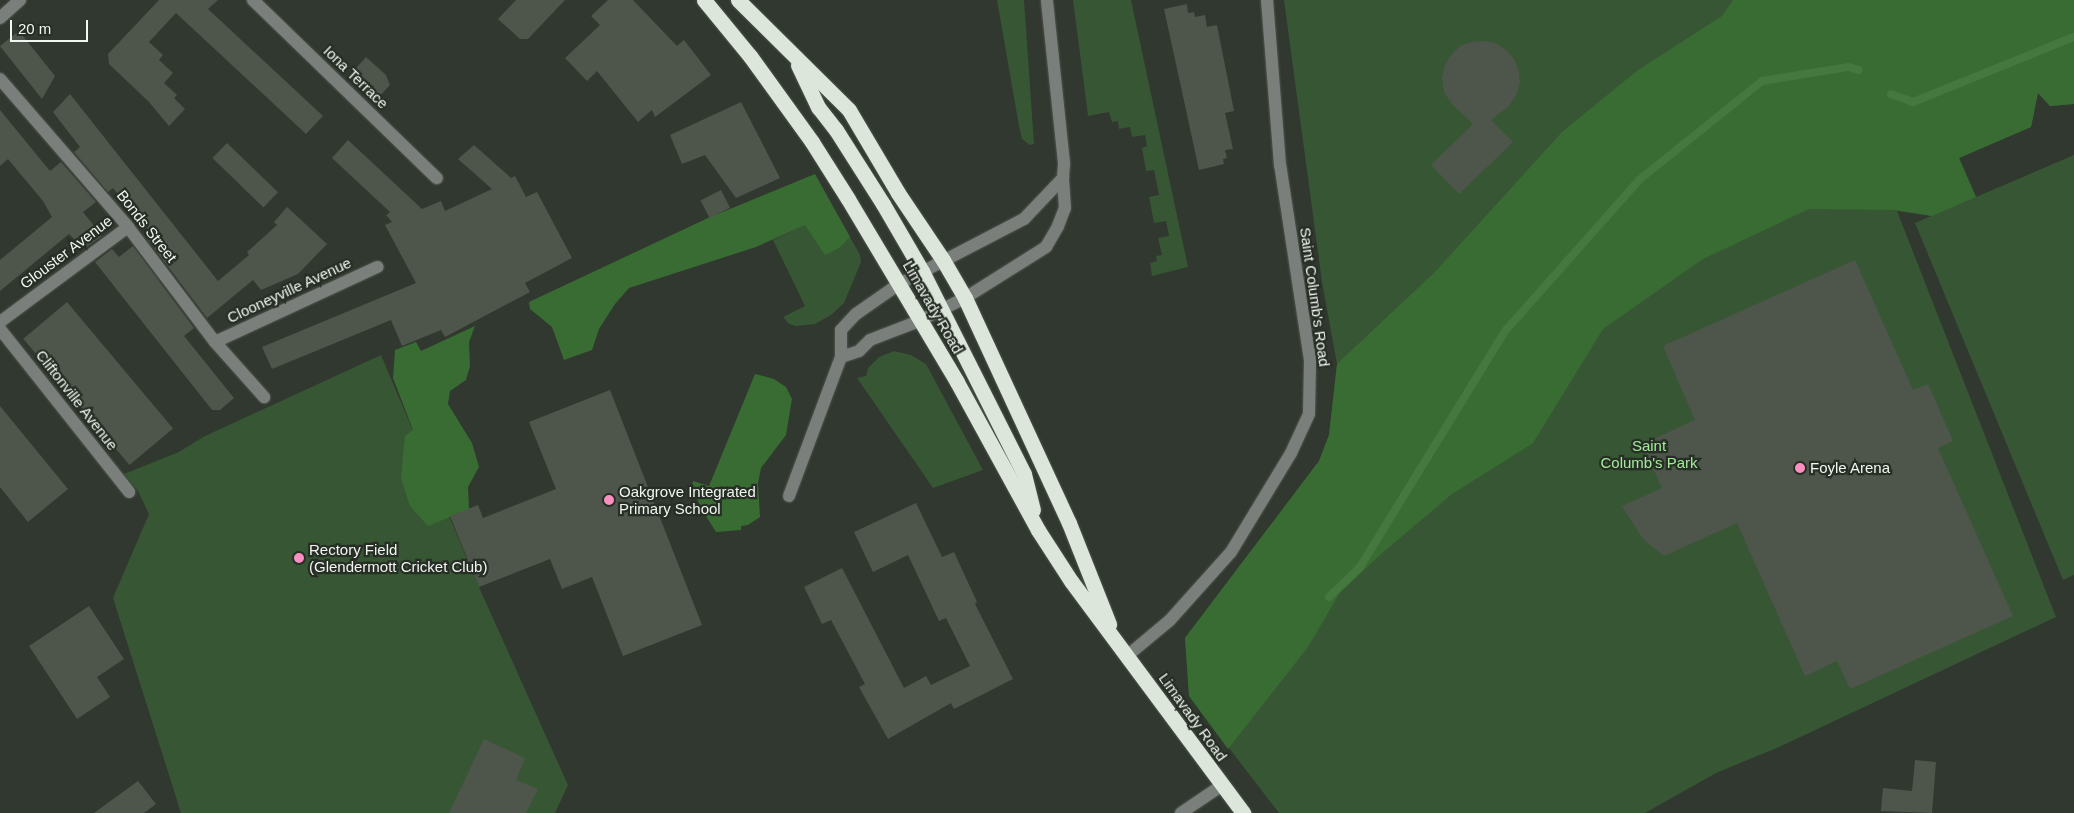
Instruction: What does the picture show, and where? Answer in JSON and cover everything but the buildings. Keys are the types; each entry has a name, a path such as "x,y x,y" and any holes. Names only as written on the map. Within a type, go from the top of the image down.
{"highway":[{"name":"Limavady Road","path":"704,0 750,56 812,142 957,382 1038,530 1071,581 1221,786 1243,813"},
{"name":"Limavady Road","path":"738,0 849,110 898,193 943,260 965,298 1069,523 1116,641"},
{"path":"792,54 818,107 836,130 883,204 942,309 1024,474 1038,530"}],"street":[{"path":"0,18 20,0"},
{"name":"Iona Terrace","path":"254,0 436,178"},
{"path":"841,357 859,351 870,340 919,321 965,298 1046,247 1065,208 1062,178 1064,163 1047,0"},
{"name":"Saint Columb's Road","path":"1127,656 1170,620 1231,552 1291,453 1308,414 1310,360 1280,165 1266,0"},
{"name":"Bonds Street","path":"0,79 128,227 215,342 264,397"},
{"path":"789,496 841,357 842,330 856,314 899,284 943,260 972,248 1024,219 1062,178"},
{"name":"Glouster Avenue","path":"0,322 128,227"},
{"name":"Clooneyville Avenue","path":"215,342 377,267"},
{"name":"Cliftonville Avenue","path":"0,329 129,492"},
{"path":"1181,813 1221,786"}],"green space":[{"path":"997,0 1024,0 1034,144 1030,145 1022,139 1019,126"},
{"path":"1073,0 1131,0 1188,267 1152,276 1150,263 1157,261 1156,256 1162,255 1158,238 1169,236 1166,221 1154,223 1149,197 1159,195 1154,170 1146,171 1142,148 1147,146 1145,135 1132,137 1130,127 1119,129 1118,121 1112,122 1109,112 1088,116"},
{"name":"Saint Columb's Park","path":"1284,0 2074,0 2074,104 2050,106 2038,93 2031,127 1959,158 1976,197 2074,155 2074,575 2063,580 1915,223 1931,216 1897,211 2056,617 1779,747 1716,773 1645,813 1279,813 1189,696 1185,638 1319,461 1329,435 1337,364 1322,282"},
{"path":"1733,0 2074,0 2074,104 2050,106 2038,93 2031,127 1959,158 1976,197 1932,216 1897,210 1809,209 1703,259 1603,329 1533,443 1452,494 1381,554 1339,594 1308,647 1228,749 1189,696 1185,638 1319,461 1329,435 1337,364 1435,272 1562,132 1638,70 1722,16"},
{"path":"815,174 850,237 839,248 825,255 805,225 756,247 629,288 615,304 599,329 592,350 564,360 552,327 530,309 529,302 708,218"},
{"path":"835,210 860,255 861,262 844,303 831,315 815,324 796,326 789,324 783,317 805,306 773,240"},
{"path":"475,326 469,342 470,366 466,380 450,391 448,404 472,443 479,467 468,487 469,509 428,526 410,506 401,478 405,436 413,430 393,378 395,350 416,342 421,351"},
{"path":"894,351 911,355 926,364 983,470 933,488 857,378 866,376 868,368 879,357"},
{"name":"Rectory Field (Glendermott Cricket Club)","path":"381,355 479,587 568,785 555,813 181,813 113,598 149,514 138,491 124,474 179,452 203,437"},
{"path":"755,374 774,379 786,387 792,399 786,435 761,468 758,483 760,517 748,525 741,526 741,530 716,532 701,508 692,487 693,481 709,486"}],"waterway":[{"path":"1891,94 1913,102 2074,37"},
{"path":"1329,597 1360,567 1506,330 1639,180 1762,81 1848,67 1859,70"}],"place":[{"name":"Foyle Arena","path":"1800,468"},
{"name":"Oakgrove Integrated Primary School","path":"609,500"},
{"name":"Rectory Field (Glendermott Cricket Club)","path":"299,558"}]}
